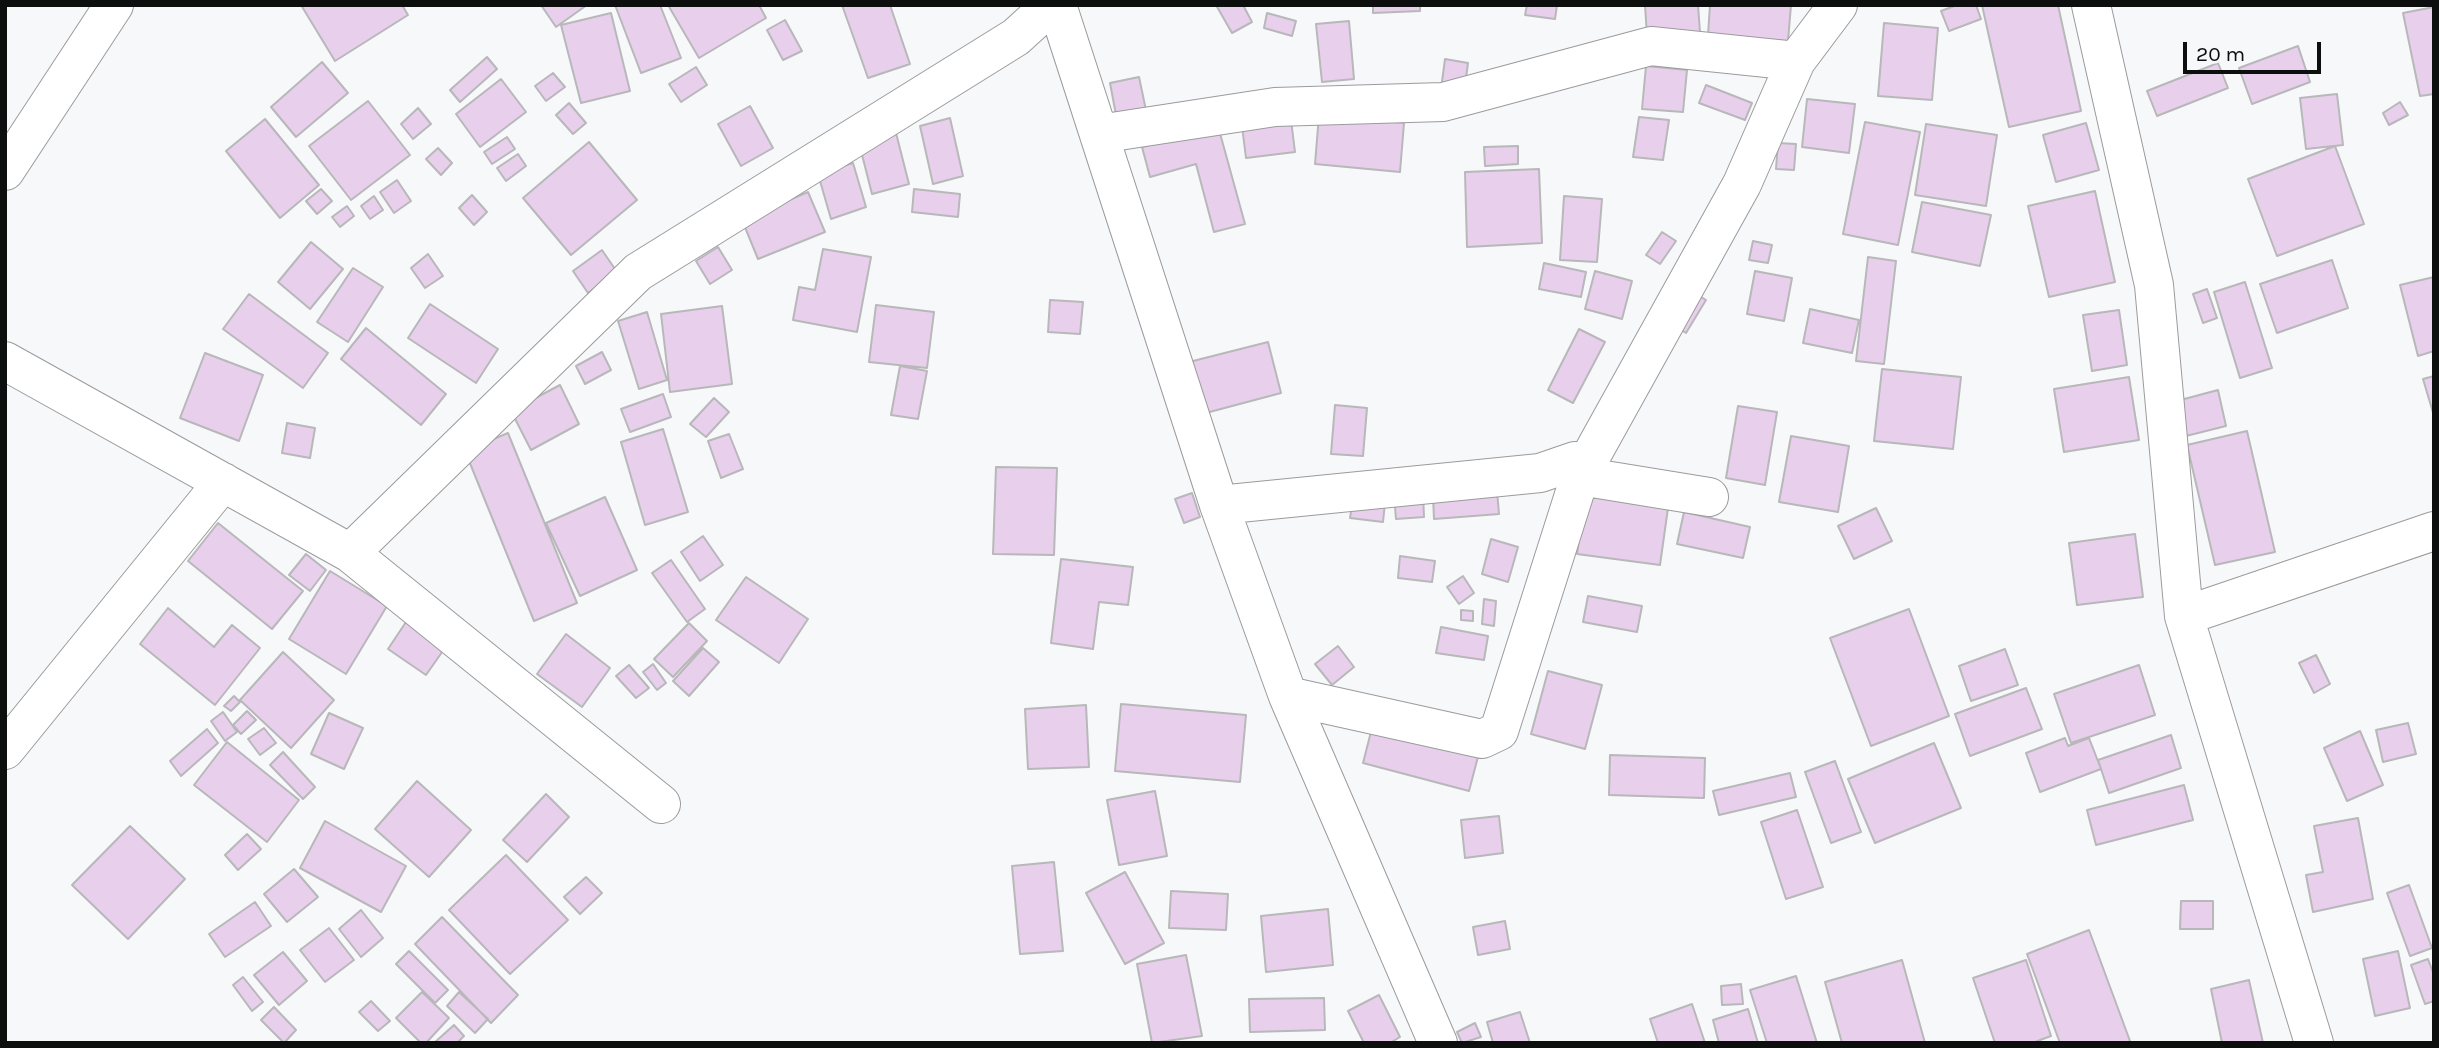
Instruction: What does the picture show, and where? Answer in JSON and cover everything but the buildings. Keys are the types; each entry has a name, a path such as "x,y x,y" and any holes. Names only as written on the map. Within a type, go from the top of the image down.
{"street":[{"path":"5,171 114,5"},
{"path":"350,553 638,272 1016,37 1054,5 1099,134 1219,505 1288,696 1438,1043"},
{"path":"1288,696 1482,739 1499,731 1580,476 1742,184 1796,61 1838,5"},
{"path":"2091,5 2154,285 2183,616 2314,1043"},
{"path":"1099,134 1275,107 1443,102 1651,46 1796,61"},
{"path":"5,361 350,553 661,804"},
{"path":"1219,505 1540,473 1575,461 1580,476"},
{"path":"1580,476 1709,497"},
{"path":"5,750 223,482"},
{"path":"2183,616 2434,531"}]}
